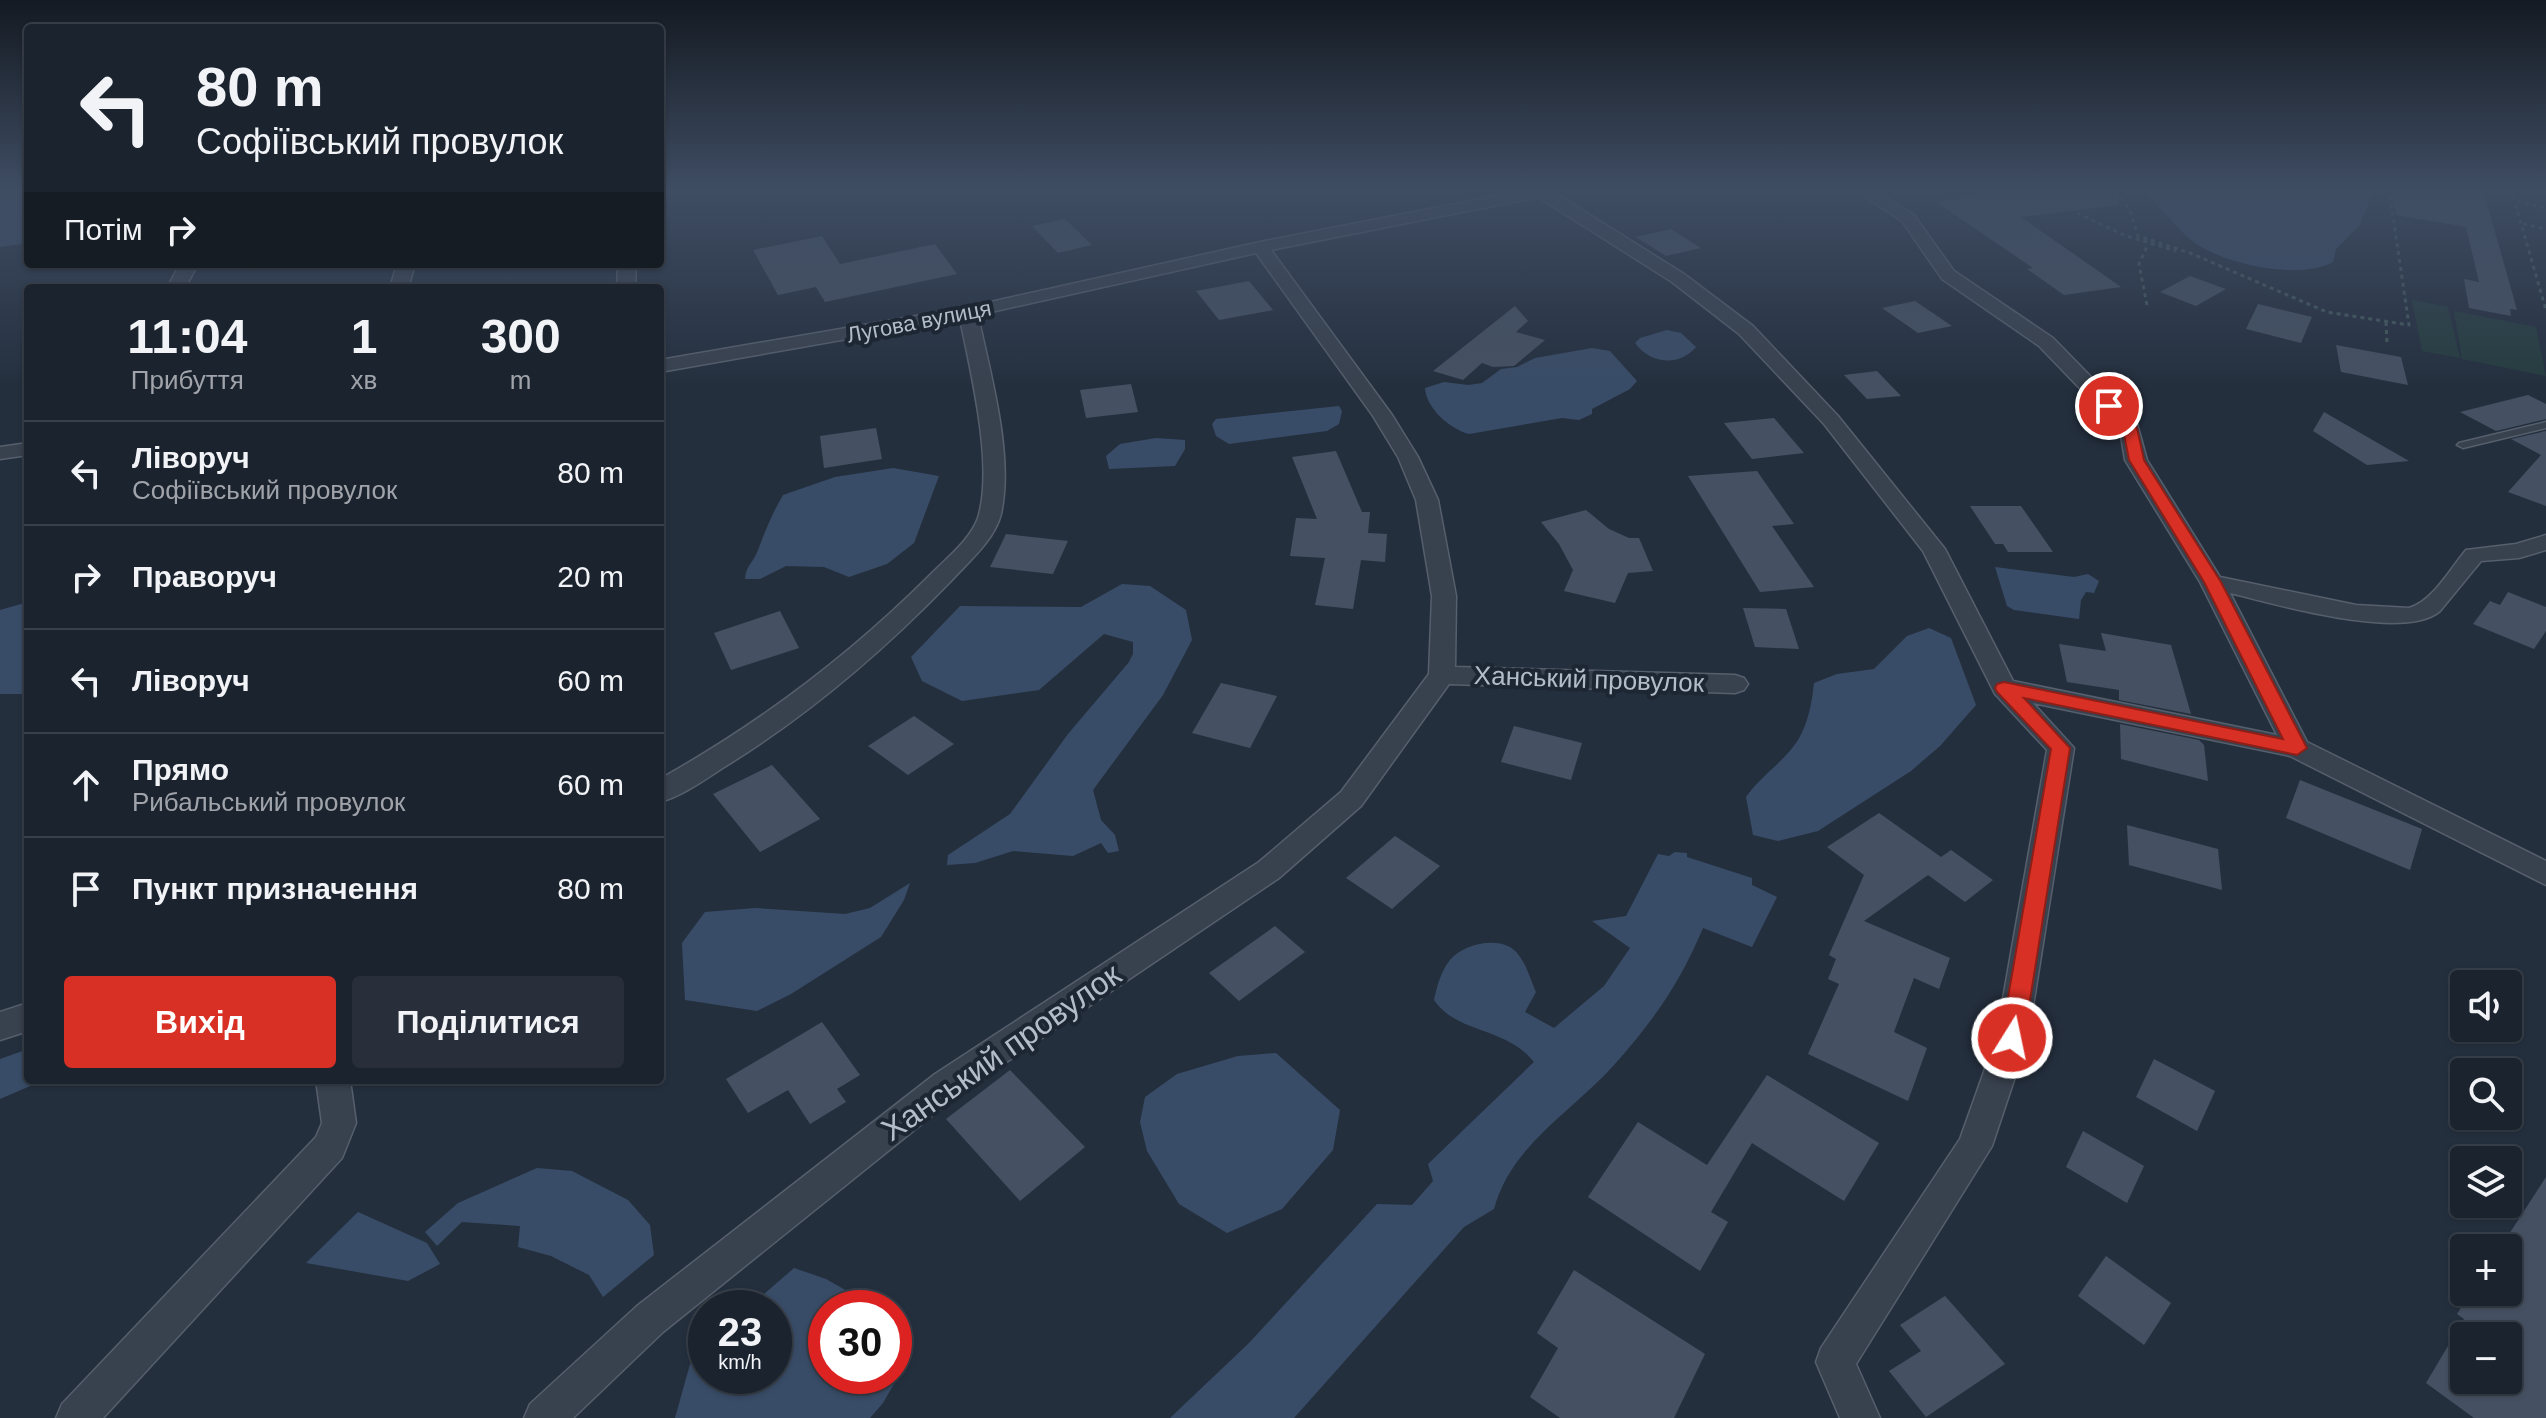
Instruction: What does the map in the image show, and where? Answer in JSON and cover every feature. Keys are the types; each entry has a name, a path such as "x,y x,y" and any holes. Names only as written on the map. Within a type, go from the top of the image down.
{"street":[{"name":"Лугова вулиця","path":"664,365 968,312 1223,255"},
{"name":"Ханський провулок","path":"544,1418 650,1319 947,1084 1269,870 1351,799 1442,675 1444,596 1427,500 1408,457 1382,415 1266,255"},
{"path":"1644,255 1746,330 1831,420 1934,549 2004,688 2061,748 2012,1038 1975,1146 1835,1362 1860,1418"},
{"path":"1934,255 1948,275 2046,342 2130,428 2136,460 2212,582 2297,748"},
{"path":"664,790 704,768 805,699 865,653 976,540 989,518 992,474 983,389 968,312"},
{"path":"0,453 24,450"},
{"path":"2212,582 2374,616 2403,618 2424,612 2474,555 2519,551 2546,542"},
{"name":"Ханський провулок","path":"1442,675 1735,684"},
{"path":"2004,688 2297,748 2546,874"},
{"path":"0,1026 24,1018"},
{"path":"76,1418 330,1147 339,1123 334,1084"}],"lane":[{"path":"2463,445 2546,425"}],"path":[{"path":"2143,255 2139,264 2147,305"},
{"path":"2195,255 2327,312 2409,325 2399,255"},
{"path":"2532,255 2546,310"},
{"path":"2536,268 2546,269"},
{"path":"2228,277 2236,272"},
{"path":"2293,305 2294,298"},
{"path":"2386,322 2387,343"}],"green space":[{"path":"2412,300 2448,307 2460,358 2422,351"},
{"path":"2454,311 2536,327 2546,376 2462,359"}],"water":[{"path":"2335,255 2333,262 2301,270 2260,267 2221,256"},
{"path":"1667,330 1681,333 1696,347 1681,358 1665,360 1648,355 1635,343 1640,338"},
{"path":"1592,348 1610,351 1637,381 1630,389 1592,409 1592,414 1579,420 1562,418 1469,434 1454,428 1440,417 1426,396 1425,388 1444,382 1482,383 1501,369 1517,367 1535,358"},
{"path":"1339,406 1342,411 1339,424 1327,431 1229,444 1216,436 1212,424 1216,419"},
{"path":"1156,438 1185,440 1185,449 1175,466 1109,469 1106,456 1120,444"},
{"path":"893,468 939,476 914,543 887,564 849,577 824,567 786,566 760,579 745,579 783,495 835,477"},
{"path":"1995,567 2074,577 2088,574 2099,581 2094,593 2086,592 2081,600 2079,619 2014,610 2007,606"},
{"path":"1122,584 1150,586 1186,610 1192,640 1163,695 1093,790 1101,820 1115,835 1119,851 1108,853 1101,843 1073,856 1013,851 975,863 947,865 948,855 1010,814 1068,734 1129,662 1133,642 1104,634 1039,690 962,701 922,681 911,657 960,606 1081,607"},
{"path":"24,603 24,694 0,694 0,610"},
{"path":"1929,628 1951,638 1976,705 1940,746 1911,771 1818,831 1778,841 1753,835 1746,797 1798,740 1808,716 1814,683 1837,674 1874,669 1907,636"},
{"path":"1675,852 1687,853 1687,857 1752,878 1752,885 1777,897 1752,947 1703,928 1675,984 1654,1016 1614,1065 1528,1148 1502,1186 1494,1209 1464,1227 1294,1418 1170,1418 1249,1343 1377,1204 1412,1205 1433,1181 1428,1164 1534,1062 1509,1042 1455,1019 1434,1000 1450,960 1464,949 1483,943 1510,947 1523,962 1536,992 1525,1012 1554,1028 1604,986 1630,948 1592,921 1626,916 1658,854 1669,856"},
{"path":"910,883 904,900 881,937 791,994 757,1011 685,1000 682,943 705,912 755,908 845,914 870,908"},
{"path":"24,1050 24,1084 35,1084 0,1099 0,1059"},
{"path":"1276,1053 1340,1110 1333,1150 1282,1209 1227,1233 1179,1204 1147,1151 1140,1122 1145,1097 1177,1074 1238,1056"},
{"path":"537,1168 572,1171 628,1200 650,1225 654,1255 603,1297 589,1275 551,1256 518,1247 520,1226 462,1222 437,1246 425,1232 458,1203"},
{"path":"358,1212 427,1243 440,1264 408,1281 306,1263"},
{"path":"794,1268 826,1279 845,1290 808,1290 808,1394 888,1394 870,1418 675,1418 688,1371 688,1394 792,1394 792,1290 769,1290"}],"building":[{"path":"756,255 834,255 840,264 882,255 943,255 957,274 825,302 816,287 778,295"},
{"path":"2014,255 2076,255 2121,287 2064,295 2027,269 2033,268"},
{"path":"2473,255 2502,255 2517,310 2510,309 2511,316 2469,308 2464,279 2479,282"},
{"path":"2190,276 2226,289 2196,306 2160,292"},
{"path":"1249,281 1273,310 1219,320 1196,291"},
{"path":"1915,301 1952,326 1918,333 1882,308"},
{"path":"2258,304 2312,317 2301,343 2246,329"},
{"path":"1515,306 1528,321 1516,332 1545,340 1514,366 1493,367 1482,363 1463,380 1433,371"},
{"path":"2336,345 2401,357 2408,385 2341,372"},
{"path":"1877,371 1901,396 1867,399 1844,375"},
{"path":"1131,384 1138,412 1086,418 1080,390"},
{"path":"2528,395 2546,404 2546,419 2496,431 2460,412"},
{"path":"2324,412 2409,461 2367,465 2313,431"},
{"path":"1774,418 1804,453 1752,459 1724,423"},
{"path":"876,428 882,459 824,468 820,436"},
{"path":"2546,431 2546,506 2508,492 2541,455 2511,439"},
{"path":"1336,451 1362,512 1370,512 1368,533 1387,534 1385,562 1361,560 1353,609 1315,605 1325,558 1290,556 1296,518 1317,519 1292,457"},
{"path":"1757,471 1794,524 1772,526 1814,587 1760,592 1688,476"},
{"path":"1970,506 2021,506 2053,552 2008,552 2003,544 1995,544"},
{"path":"1586,510 1609,529 1629,538 1639,538 1653,571 1628,573 1615,603 1564,591 1573,570 1559,544 1541,522"},
{"path":"1006,534 1068,541 1053,574 990,567"},
{"path":"2508,592 2546,607 2546,631 2534,649 2473,624 2490,601 2500,605"},
{"path":"1743,608 1786,609 1799,649 1755,647"},
{"path":"780,611 799,648 731,670 714,633"},
{"path":"2101,633 2171,645 2191,714 2119,700 2119,690 2067,682 2059,644 2106,651"},
{"path":"1221,683 1277,696 1250,748 1192,733"},
{"path":"914,716 954,744 908,775 868,746"},
{"path":"2120,724 2199,740 2204,745 2208,781 2121,759"},
{"path":"1514,726 1582,743 1571,780 1501,762"},
{"path":"772,765 820,819 760,852 713,794"},
{"path":"2300,780 2422,829 2410,870 2286,818"},
{"path":"1879,813 1941,857 1951,850 1993,880 1965,902 1928,875 1864,921 1950,958 1939,989 1914,978 1894,1032 1927,1048 1908,1101 1808,1054 1839,984 1828,979 1836,959 1829,955 1864,875 1827,847"},
{"path":"2127,825 2218,849 2222,890 2129,865"},
{"path":"1395,836 1440,866 1392,909 1346,878"},
{"path":"1275,926 1305,952 1239,1001 1209,973"},
{"path":"822,1022 860,1075 837,1089 846,1102 810,1124 788,1090 748,1113 726,1079"},
{"path":"2154,1059 2215,1091 2197,1131 2136,1097"},
{"path":"1010,1070 1085,1147 1020,1201 946,1119"},
{"path":"1767,1075 1879,1143 1844,1201 1752,1143 1711,1212 1728,1222 1700,1271 1588,1197 1638,1122 1707,1165"},
{"path":"2083,1131 2144,1166 2127,1203 2066,1167"},
{"path":"2546,1177 2546,1418 2474,1418 2426,1383 2450,1343 2450,1394 2522,1394 2522,1322 2462,1322 2464,1319 2457,1314 2462,1306 2522,1306 2522,1234 2509,1234"},
{"path":"2106,1256 2171,1303 2144,1345 2078,1296"},
{"path":"1574,1270 1705,1354 1674,1418 1560,1418 1530,1397 1558,1348 1537,1333"},
{"path":"1945,1296 2005,1364 1926,1417 1889,1371 1921,1351 1900,1325"}],"route":[{"path":"2012,1038 2061,748 2004,688 2297,748 2212,582 2136,460 2130,428 2109,406"}]}
